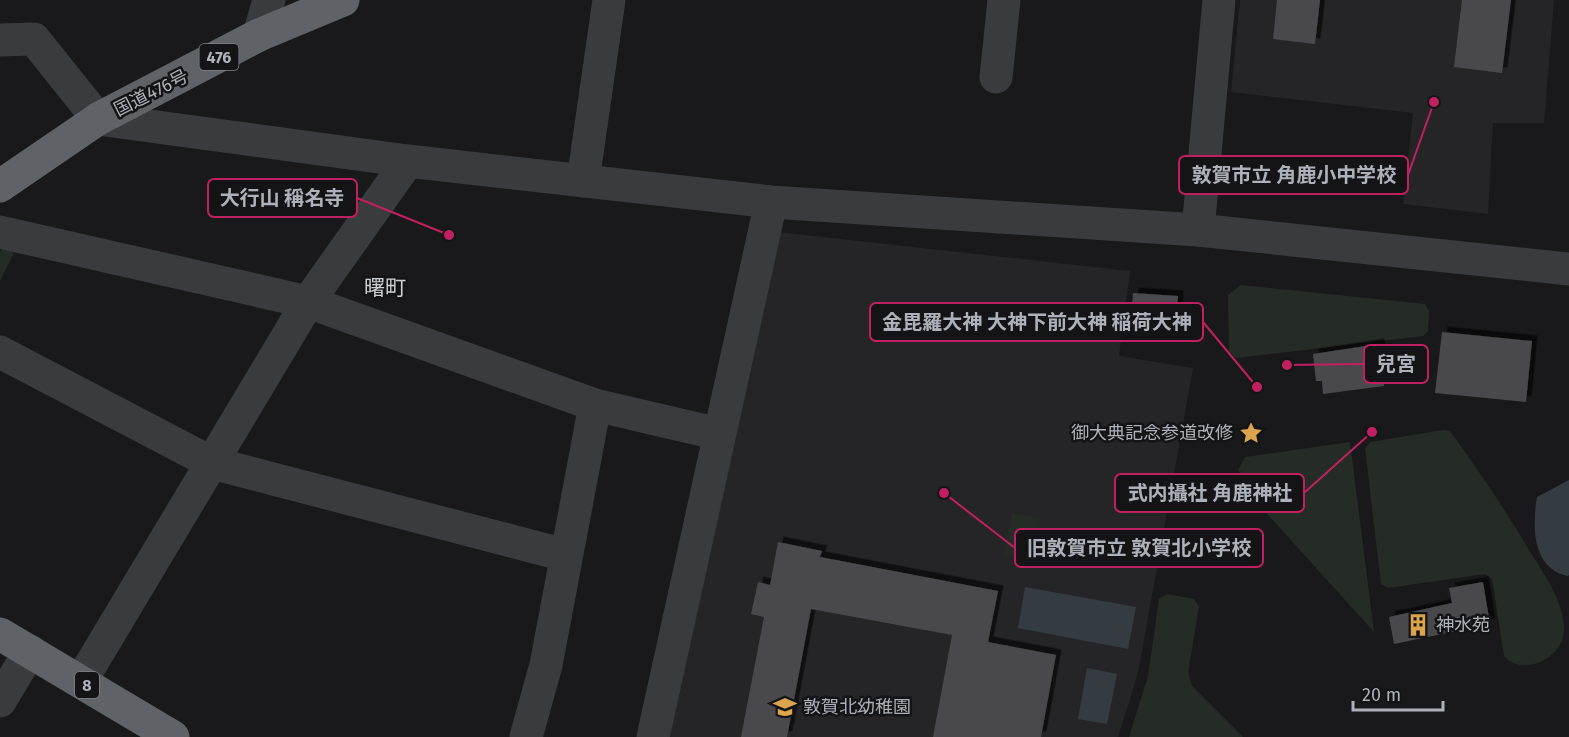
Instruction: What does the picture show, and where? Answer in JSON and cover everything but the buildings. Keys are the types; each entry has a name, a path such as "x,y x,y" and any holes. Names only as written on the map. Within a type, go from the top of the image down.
{"highway":[{"name":"国道476号","path":"0,186 98,119 259,35 343,0"},
{"name":"8","path":"0,634 173,737"}],"street":[{"path":"259,35 269,0"},
{"path":"583,181 609,0"},
{"path":"996,77 1004,0"},
{"path":"1198,230 1220,0"},
{"path":"0,40 33,39 98,119 408,161 771,201 1198,230 1569,269"},
{"path":"81,681 308,302 408,161"},
{"path":"653,737 771,201"},
{"path":"0,232 308,302 595,405 719,434"},
{"path":"0,352 212,463 565,555"},
{"path":"526,737 546,664 595,405"},
{"path":"0,701 30,651"}],"shaded area":[{"path":"1240,0 1554,0 1544,123 1493,123 1488,214 1403,204 1413,113 1231,92"},
{"path":"778,232 1130,271 1119,356 1193,368 1138,673 1118,737 664,737"},
{"path":"4,248 14,253 0,281 0,252"},
{"path":"1241,285 1425,304 1429,312 1428,331 1423,336 1236,358 1229,351 1228,295"},
{"path":"1443,430 1450,431 1481,475 1556,595 1564,625 1563,636 1559,646 1543,660 1523,665 1513,663 1504,656 1492,579 1485,574 1388,588 1381,584 1365,448 1371,442"},
{"path":"1350,442 1374,632 1261,507 1238,470 1245,457"},
{"path":"1569,480 1568,576 1556,572 1541,556 1537,545 1535,521 1537,497"},
{"path":"1012,513 1041,518 1033,561 1004,555"},
{"path":"1025,587 1136,607 1128,649 1018,628"},
{"path":"1167,594 1194,599 1199,606 1188,673 1192,686 1243,737 1129,737 1148,676 1159,599"},
{"path":"1087,668 1117,674 1107,724 1078,719"}],"place":[{"name":"敦賀市立 角鹿小中学校","path":"1434,102"},
{"name":"大行山 稱名寺","path":"449,235"},
{"name":"兒宮","path":"1287,365"},
{"name":"金毘羅大神 大神下前大神 稲荷大神","path":"1257,387"},
{"name":"式内攝社 角鹿神社","path":"1372,432"},
{"name":"御大典記念参道改修","path":"1251,433"},
{"name":"旧敦賀市立 敦賀北小学校","path":"944,493"},
{"name":"神水苑","path":"1418,625"},
{"name":"敦賀北幼稚園","path":"785,707"}],"district":[{"name":"曙町","path":"385,288"}]}
